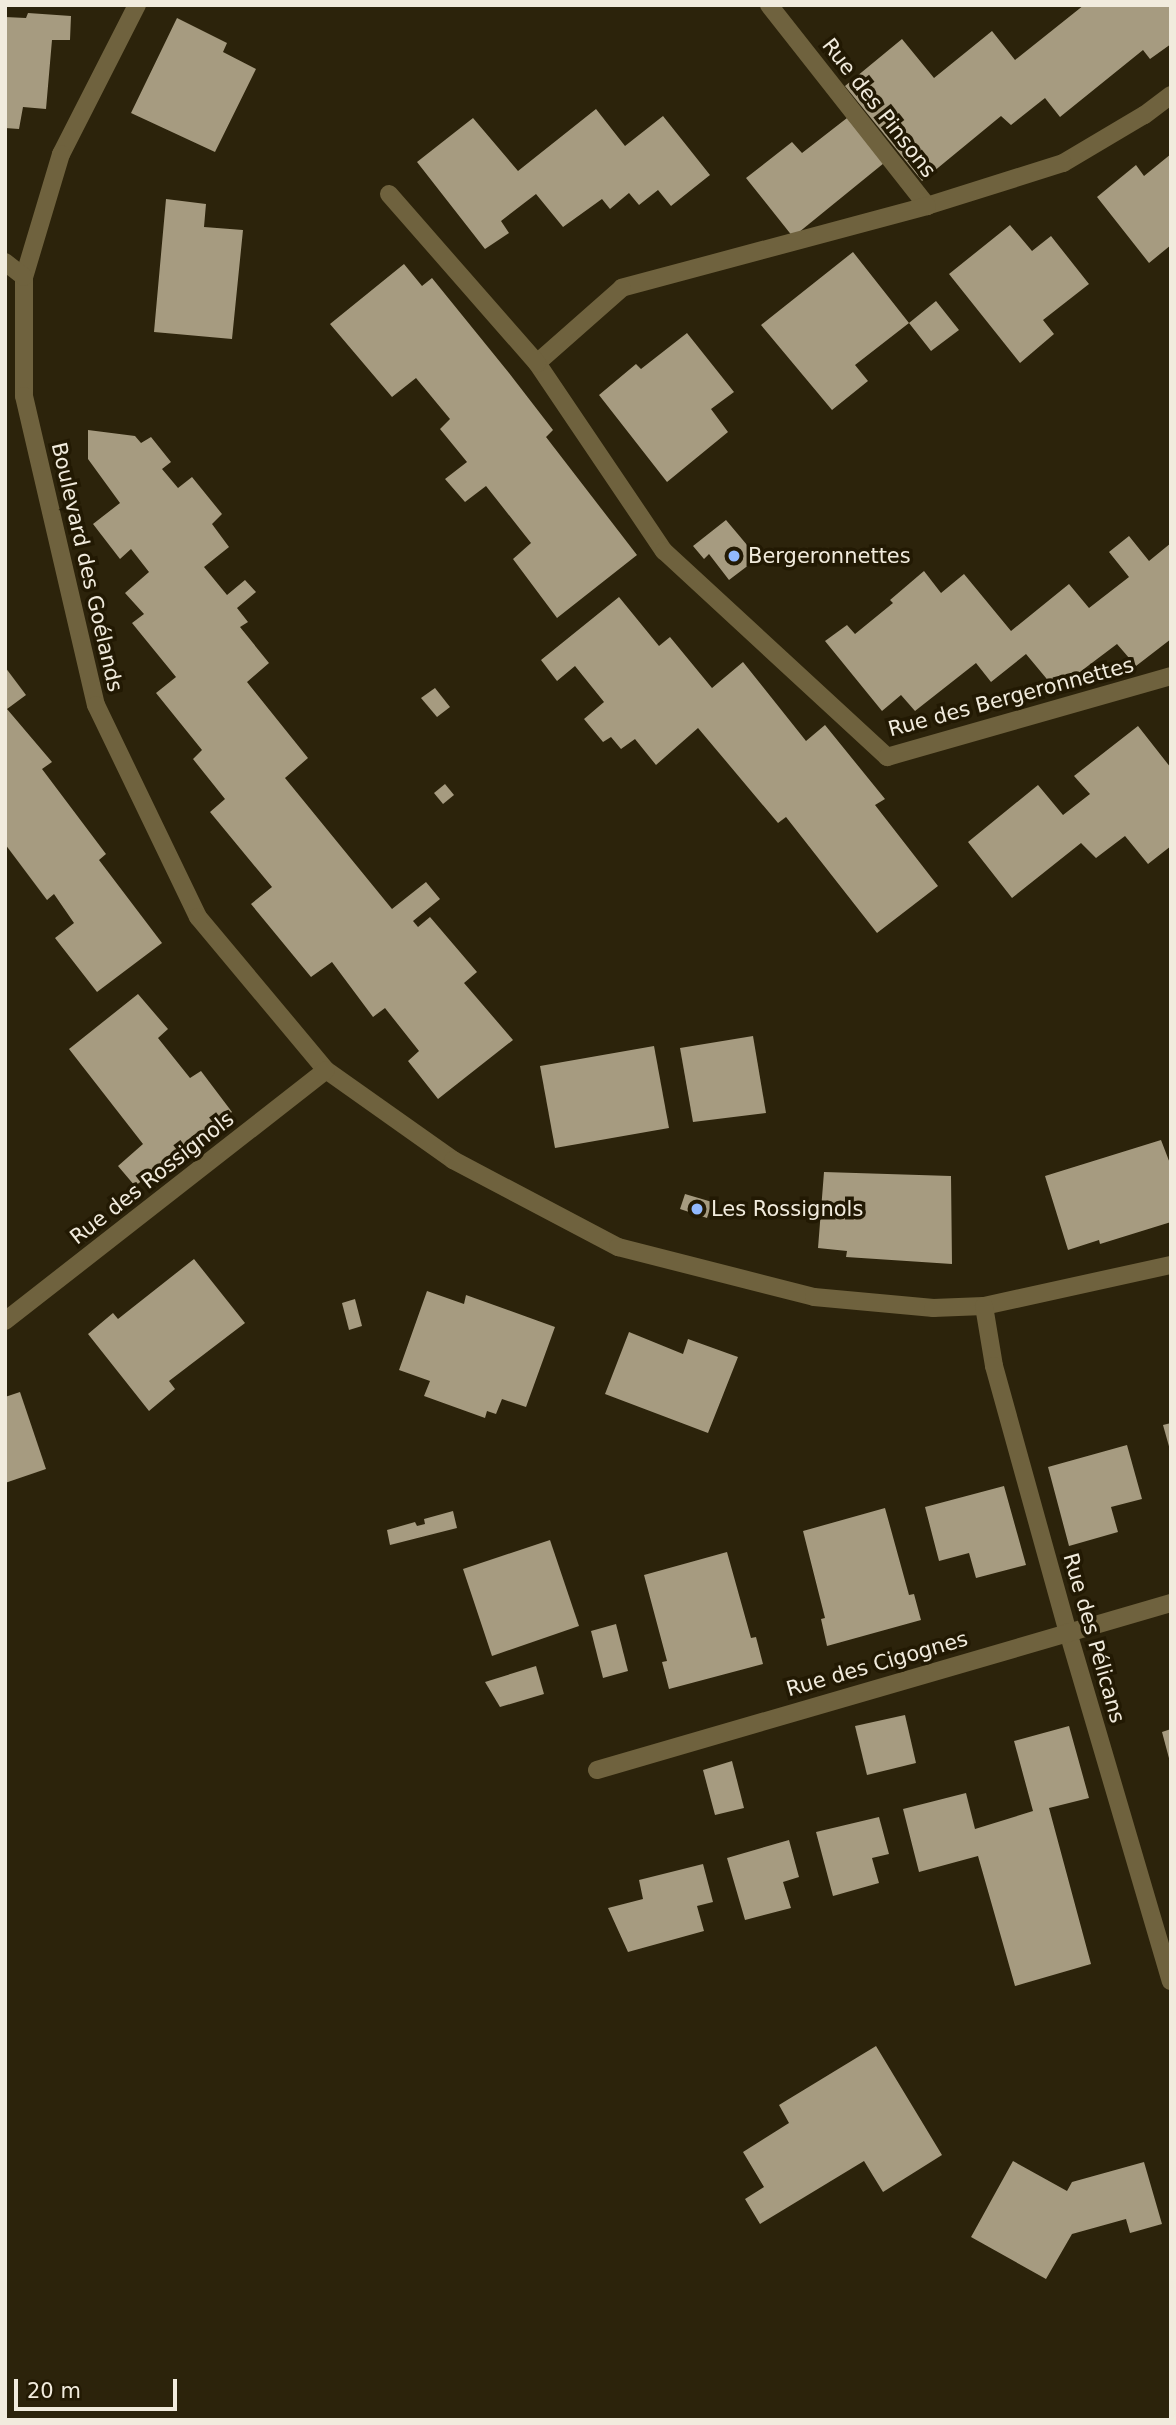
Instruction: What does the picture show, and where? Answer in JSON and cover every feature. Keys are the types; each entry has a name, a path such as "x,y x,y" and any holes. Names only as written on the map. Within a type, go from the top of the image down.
{"street":[{"name":"Boulevard des Goélands","path":"137,5 61,154 24,277 24,396 96,705 198,917 326,1070 453,1160 618,1247 814,1297 933,1308 984,1306 1171,1265"},
{"name":"Rue des Pinsons","path":"769,5 927,206"},
{"path":"537,363 622,288 927,206 1063,163 1171,95"},
{"name":"Rue des Bergeronnettes","path":"389,194 537,363 664,551 887,757 1171,676"},
{"path":"5,262 24,277"},
{"path":"5,399 24,396"},
{"name":"Rue des Rossignols","path":"5,1321 326,1070"},
{"name":"Rue des Pélicans","path":"984,1306 994,1366 1068,1632 1171,1981"},
{"name":"Rue des Cigognes","path":"597,1770 1171,1603"}],"building":[{"path":"1084,5 1171,5 1171,44 1150,59 1143,50 1060,117 1045,98 1011,125 1001,116 922,181 845,86 902,39 934,78 992,31 1015,60"},
{"path":"28,13 71,16 70,40 52,40 46,109 23,107 19,129 5,128 5,17 26,18"},
{"path":"177,18 227,43 223,52 256,69 215,152 131,113"},
{"path":"596,109 625,146 663,116 710,175 671,206 658,190 639,205 629,193 610,209 602,199 563,227 536,194 501,221 509,233 485,249 417,162 473,118 518,171"},
{"path":"847,118 884,163 793,237 746,178 792,142 802,153"},
{"path":"1171,154 1171,245 1149,263 1097,197 1136,165 1144,176"},
{"path":"166,199 206,204 204,227 243,230 232,339 154,332"},
{"path":"1010,225 1032,251 1051,236 1089,284 1043,320 1054,334 1020,363 949,274"},
{"path":"853,252 909,323 855,365 868,381 832,410 761,325"},
{"path":"404,264 422,286 432,278 509,373 553,430 546,437 637,555 557,618 513,559 531,543 486,486 465,502 445,479 467,462 440,429 450,419 416,378 392,397 330,324"},
{"path":"936,301 959,330 931,351 909,323"},
{"path":"687,333 734,392 711,409 728,432 667,482 599,395 636,364 641,369"},
{"path":"88,430 135,436 141,443 151,437 171,462 162,469 178,488 192,477 222,514 212,524 229,547 204,567 227,595 245,580 256,592 237,608 248,622 240,627 269,663 247,682 308,758 285,778 392,909 426,882 440,899 413,921 418,927 430,917 477,972 464,983 513,1040 438,1099 408,1061 419,1051 385,1008 373,1017 332,962 311,977 251,904 272,887 210,812 225,799 193,759 202,750 156,693 176,677 132,623 144,614 125,593 149,572 131,549 120,559 93,524 120,503 88,459"},
{"name":"Bergeronnettes","path":"726,520 758,558 729,580 709,554 704,559 693,546"},
{"path":"1129,536 1149,561 1171,543 1171,639 1136,666 1117,644 1056,690 1026,654 991,682 976,663 915,711 901,695 882,711 825,641 847,625 855,634 893,603 890,600 924,571 941,593 964,574 1011,631 1069,584 1089,608 1129,577 1109,552"},
{"path":"619,597 659,646 670,637 712,688 743,662 806,741 825,725 885,799 875,805 938,886 877,933 786,817 778,823 698,728 656,765 635,739 621,749 611,737 603,742 584,719 604,702 575,666 557,681 541,660"},
{"path":"5,667 26,695 7,709 52,762 42,769 106,854 99,860 162,943 97,992 55,938 74,923 54,894 47,900 5,844"},
{"path":"435,688 450,707 437,717 421,698"},
{"path":"1138,726 1171,768 1171,846 1148,864 1125,836 1096,858 1081,843 1012,898 968,842 1038,785 1063,815 1090,794 1074,776"},
{"path":"445,784 454,795 443,804 434,793"},
{"path":"138,994 168,1029 158,1038 190,1078 201,1071 232,1112 135,1186 118,1166 143,1144 69,1049"},
{"path":"753,1036 766,1113 693,1122 680,1048"},
{"path":"654,1046 669,1128 555,1148 540,1066"},
{"path":"1161,1140 1171,1166 1171,1222 1100,1244 1099,1240 1068,1250 1045,1176"},
{"path":"824,1172 951,1176 952,1264 846,1257 847,1251 818,1248"},
{"path":"685,1194 712,1202 707,1218 680,1209"},
{"path":"194,1259 245,1323 169,1381 175,1389 149,1411 88,1334 113,1313 118,1319"},
{"path":"427,1291 464,1304 466,1295 555,1327 526,1407 502,1399 496,1414 487,1411 485,1418 424,1396 430,1381 399,1370"},
{"path":"355,1299 362,1326 349,1330 342,1303"},
{"path":"629,1332 683,1354 688,1339 738,1357 708,1433 605,1394"},
{"path":"20,1392 46,1469 5,1483 5,1397"},
{"path":"1171,1423 1171,1450 1170,1450 1163,1425"},
{"path":"1127,1445 1142,1499 1111,1507 1118,1532 1069,1546 1048,1467"},
{"path":"1004,1486 1026,1565 976,1578 969,1553 939,1561 925,1507"},
{"path":"885,1508 909,1595 914,1594 921,1620 827,1646 821,1619 825,1618 803,1531"},
{"path":"453,1511 457,1528 390,1545 387,1530 415,1522 417,1526 425,1524 424,1519"},
{"path":"550,1540 579,1626 492,1656 463,1569"},
{"path":"727,1552 751,1638 756,1637 763,1664 669,1689 662,1662 667,1661 644,1575"},
{"path":"616,1624 628,1671 603,1678 591,1631"},
{"path":"536,1666 544,1694 500,1707 485,1682"},
{"path":"905,1715 916,1763 867,1775 855,1726"},
{"path":"1069,1726 1089,1798 1049,1808 1091,1964 1015,1986 978,1856 919,1872 903,1809 966,1793 975,1829 1033,1811 1014,1741"},
{"path":"1171,1729 1171,1762 1170,1762 1162,1732"},
{"path":"732,1761 744,1808 715,1815 703,1770"},
{"path":"879,1817 889,1854 872,1858 879,1883 833,1896 816,1832"},
{"path":"789,1840 799,1877 783,1882 791,1908 745,1920 727,1858"},
{"path":"703,1864 713,1902 697,1906 704,1931 628,1952 608,1908 643,1899 639,1880"},
{"path":"876,2046 942,2155 883,2192 864,2161 760,2224 745,2199 764,2187 743,2152 789,2123 779,2105"},
{"path":"1013,2161 1067,2191 1072,2182 1144,2162 1162,2224 1130,2233 1126,2219 1072,2234 1046,2279 971,2237"}],"place":[{"name":"Bergeronnettes","path":"734,556"},
{"name":"Les Rossignols","path":"697,1209"}]}
